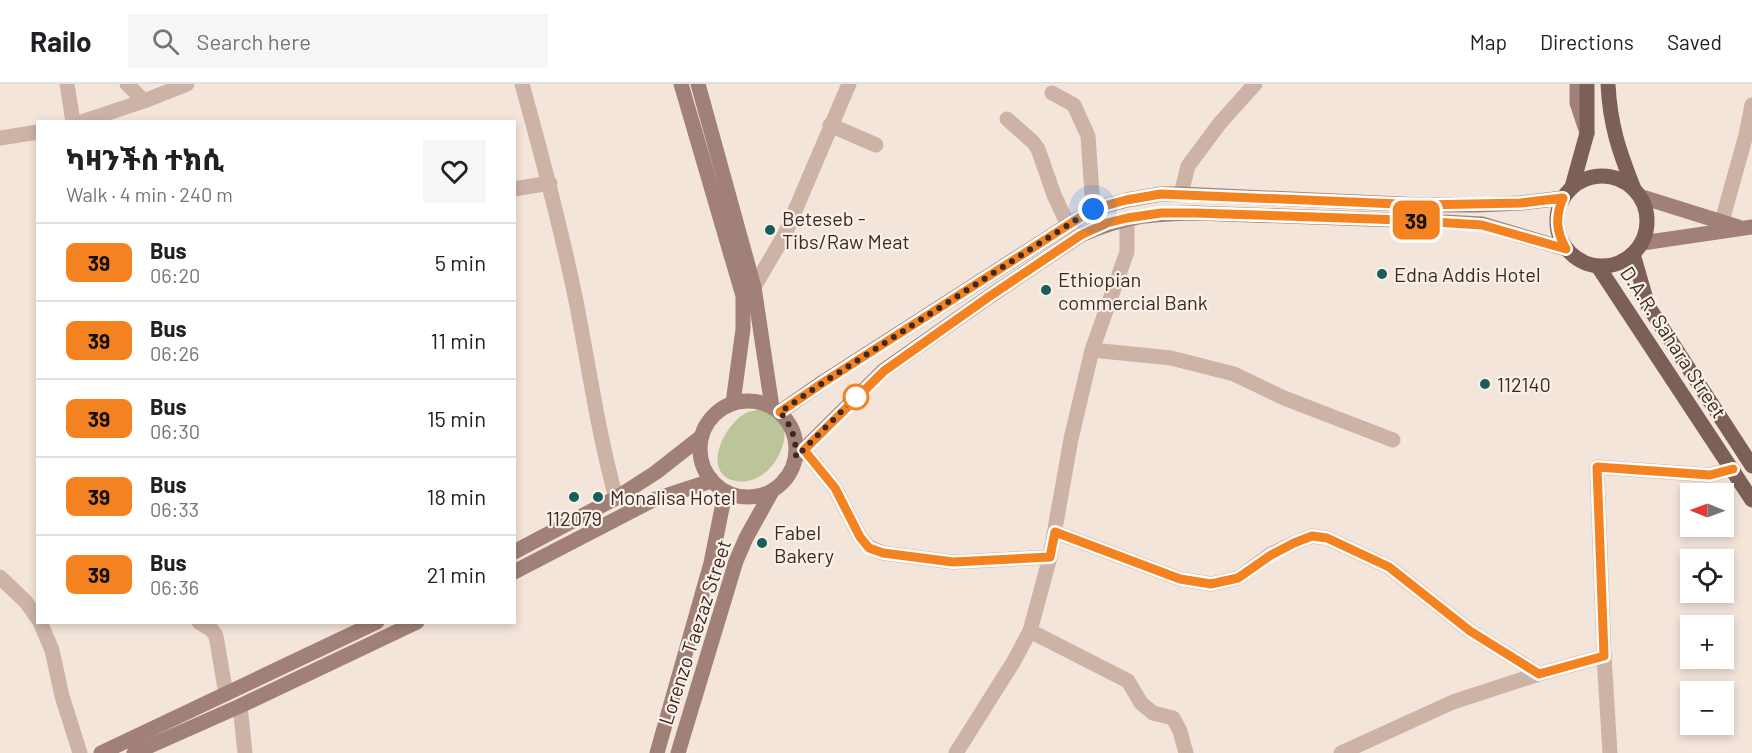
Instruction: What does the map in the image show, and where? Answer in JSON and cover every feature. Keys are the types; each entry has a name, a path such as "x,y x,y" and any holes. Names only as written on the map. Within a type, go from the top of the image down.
{"main road":[{"path":"681,84 743,296 743,329 733,403"},
{"path":"698,84 754,287 776,410"},
{"path":"1577,84 1577,104 1587,133"},
{"path":"1587,84 1587,133 1567,192 1558,210 1556,224 1559,237 1566,249 1583,263 1599,268 1614,266 1624,261 1637,248 1646,229 1646,215 1618,150 1610,112 1608,84"},
{"path":"776,410 824,382 1093,209 1138,198 1161,194 1181,194 1422,205 1521,203 1567,192 1584,180 1598,176 1612,177 1638,193 1746,227"},
{"path":"800,453 790,425 776,410 760,402 746,400 719,410 708,422 701,437 700,453 703,468 711,481 725,493 748,498 771,493 792,471 800,453 866,387 919,344 1081,235 1107,223 1161,213 1195,213 1470,224 1482,225 1566,249"},
{"path":"1637,248 1746,227"},
{"name":"D.A.R. Sahara Street","path":"1637,248 1648,306 1752,466"},
{"name":"D.A.R. Sahara Street","path":"1599,268 1752,500"},
{"path":"516,551 616,498 701,437"},
{"path":"516,571 653,500 711,481"},
{"name":"Lorenzo Taezaz Street","path":"657,753 711,562 725,493"},
{"name":"Lorenzo Taezaz Street","path":"678,753 736,561 771,493"},
{"path":"101,753 373,624"},
{"path":"134,753 240,706 413,624"}],"street":[{"path":"67,84 73,120"},
{"path":"127,84 144,101"},
{"path":"87,120 187,84"},
{"path":"522,84 550,183 605,458 616,498"},
{"path":"754,287 785,234 849,84"},
{"path":"1181,194 1188,166 1220,123 1255,84"},
{"path":"1052,93 1074,105 1088,136 1093,209"},
{"path":"1722,221 1752,105"},
{"path":"1007,119 1034,142 1068,225"},
{"path":"830,124 876,145"},
{"path":"0,138 36,132"},
{"path":"516,189 550,183"},
{"path":"956,753 1014,661 1030,631 1050,557 1071,439 1092,350 1127,252 1127,218"},
{"path":"1092,350 1171,358 1234,374 1284,398 1393,440"},
{"path":"800,453 835,488 860,537 869,548 883,553 953,562 1050,557"},
{"path":"1610,753 1597,467 1710,475 1733,469"},
{"path":"1055,532 1180,579 1211,584 1238,578 1271,555 1294,543 1312,536 1327,538 1389,567 1470,631 1539,674"},
{"path":"0,577 26,602 36,617"},
{"path":"40,624 52,650 62,696 80,753"},
{"path":"202,624 212,630 216,636 226,694"},
{"path":"1030,631 1128,681 1141,703 1153,713 1173,718 1180,731 1186,753"},
{"path":"1341,753 1453,702 1604,656"},
{"path":"240,706 245,753"}],"green space":[{"path":"759,409 772,411 781,419 784,442 779,454 772,466 762,475 750,481 736,481 725,477 719,469 718,459 719,448 724,438 738,419 746,413"}],"bus line":[{"name":"39","path":"780,412 1093,209 1161,194 1422,205 1521,203 1563,198 1556,224 1559,237 1566,249 1482,225 1424,220 1161,213 1107,223 1081,235 919,344 866,387 804,450 835,488 860,537 869,548 883,553 953,562 1050,557 1055,532 1180,579 1211,584 1238,578 1271,555 1294,543 1312,536 1327,538 1389,567 1470,631 1539,674 1604,656 1597,467 1710,475 1733,469"}],"place":[{"name":"Beteseb - Tibs/Raw Meat","path":"770,230"},
{"name":"Edna Addis Hotel","path":"1382,274"},
{"name":"Ethiopian commercial Bank","path":"1046,290"},
{"name":"112140","path":"1485,384"},
{"name":"112079","path":"574,497"},
{"name":"Monalisa Hotel","path":"598,497"},
{"name":"Fabel Bakery","path":"762,543"}],"route":[{"path":"856,397 796,457 796,440 790,425 780,412 1093,209"}]}
